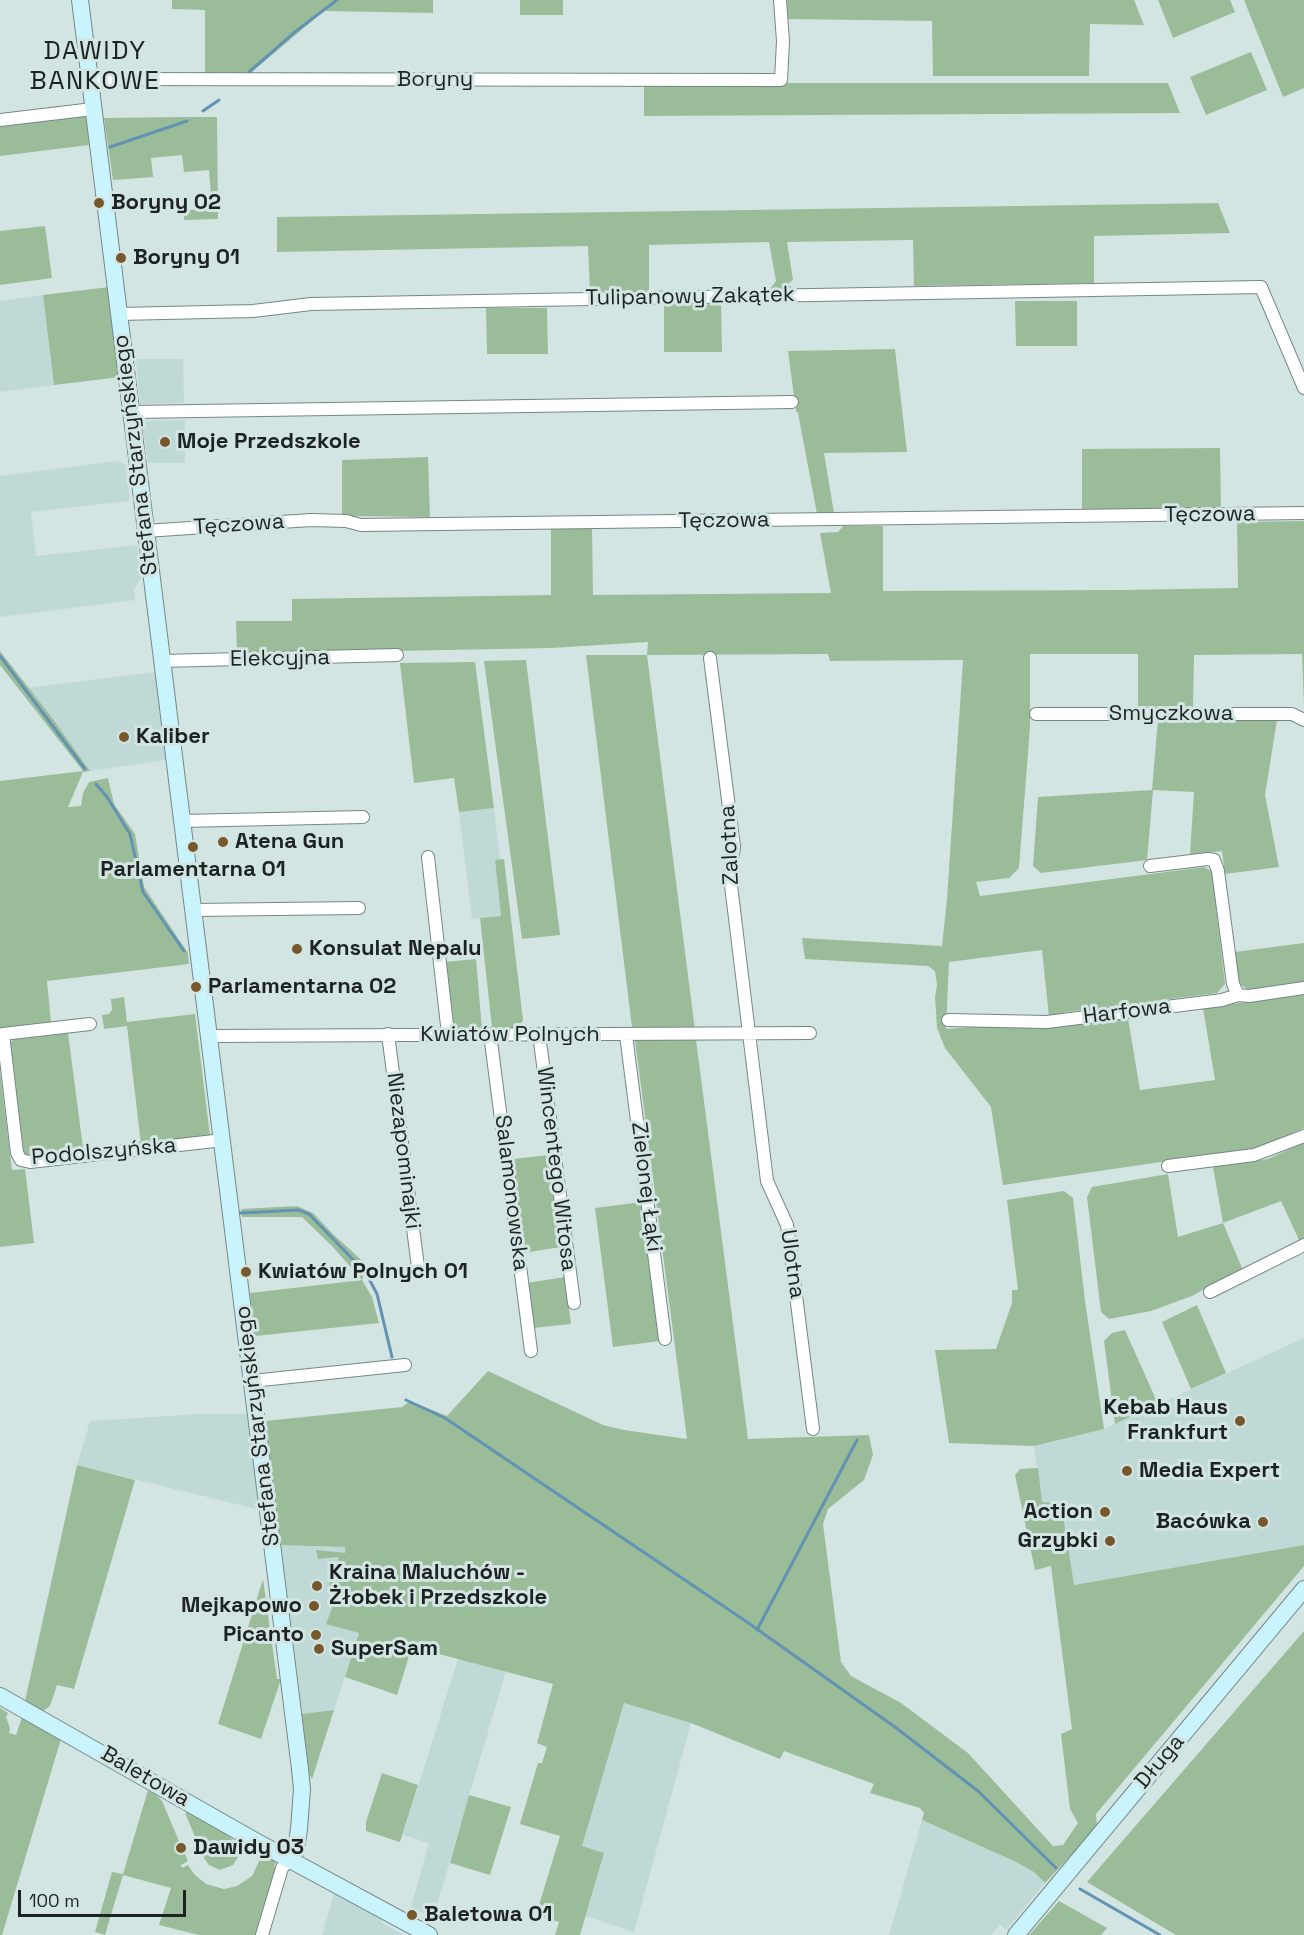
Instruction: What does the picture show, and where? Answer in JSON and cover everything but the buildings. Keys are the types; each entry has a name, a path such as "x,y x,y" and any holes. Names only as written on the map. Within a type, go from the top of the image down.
{"street":[{"name":"Stefana Starzyńskiego","path":"80,0 302,1782 296,1850 282,1868 262,1935"},
{"name":"Boryny","path":"90,79 781,80 783,41 780,0"},
{"path":"0,120 93,109"},
{"name":"Tulipanowy Zakątek","path":"119,314 253,311 323,304 1261,288 1304,388"},
{"path":"131,412 792,402"},
{"name":"Tęczowa","path":"145,531 311,520 346,520 361,525 1304,513"},
{"name":"Elekcyjna","path":"162,661 397,655"},
{"name":"Zalotna","path":"711,657 735,847 730,877 748,1033"},
{"name":"Smyczkowa","path":"1036,714 1292,714 1304,720"},
{"path":"182,821 363,817"},
{"path":"428,857 448,1034"},
{"path":"1150,866 1214,860 1220,881 1233,984 1238,994"},
{"path":"193,910 359,908"},
{"name":"Harfowa","path":"948,1020 1047,1022 1222,1000 1238,994 1249,996 1304,988"},
{"name":"Podolszyńska","path":"90,1024 3,1034 17,1153 21,1160 30,1162 223,1140"},
{"name":"Ulotna","path":"748,1033 767,1181 787,1225 813,1429"},
{"name":"Kwiatów Polnych","path":"210,1036 810,1033"},
{"name":"Niezapominajki","path":"388,1034 418,1267"},
{"name":"Salamonowska","path":"490,1034 531,1351"},
{"name":"Wincentego Witosa","path":"539,1035 574,1303"},
{"name":"Zielonej Łąki","path":"626,1035 666,1339"},
{"path":"1168,1166 1254,1155 1304,1136"},
{"path":"1210,1292 1304,1245"},
{"path":"252,1381 405,1365"},
{"name":"Długa","path":"1016,1935 1304,1589"},
{"name":"Baletowa","path":"0,1696 429,1935"}],"shaded area":[{"path":"43,295 54,385 0,392 0,301"},
{"path":"136,359 183,359 184,403 140,404"},
{"name":"Moje Przedszkole","path":"185,420 185,463 148,463 142,421"},
{"path":"117,461 125,464 130,501 31,512 36,556 137,545 141,579 134,589 135,600 0,617 0,476"},
{"path":"155,672 166,760 90,771 53,719 27,688"},
{"path":"494,808 500,860 495,861 501,916 472,919 459,812"},
{"path":"1304,1338 1304,1545 1074,1585 1045,1502 1042,1502 1034,1446 1104,1429"},
{"path":"199,1414 246,1414 250,1417 260,1510 77,1465 90,1421"},
{"path":"279,1545 345,1547 348,1573 333,1605 359,1633 334,1710 302,1714"},
{"path":"458,1659 506,1671 433,1918 411,1907 429,1843 403,1835"},
{"path":"624,1703 691,1723 634,1932 586,1916 604,1853 581,1846"},
{"path":"922,1820 1014,1861 1034,1872 1045,1883 1006,1930 1000,1925 991,1935 889,1935"},
{"path":"335,1891 382,1918 381,1922 404,1935 322,1935"}],"green space":[{"path":"172,0 433,0 433,13 324,11 248,75 205,75 205,10 172,9"},
{"path":"520,0 563,0 563,15 520,15"},
{"path":"787,0 1134,0 1144,25 1090,24 1089,76 933,76 932,21 788,19"},
{"path":"1158,0 1230,0 1235,12 1173,38"},
{"path":"1244,0 1304,0 1304,88 1283,97"},
{"path":"1251,52 1267,90 1206,115 1190,77"},
{"path":"769,83 1168,83 1180,113 644,116 644,86"},
{"path":"86,116 89,145 0,156 0,127"},
{"path":"217,117 218,219 184,220 184,215 190,212 189,210 212,208 209,170 184,172 182,155 151,158 153,177 113,180 104,118"},
{"path":"1218,203 1230,233 1094,236 1094,283 914,286 913,240 787,242 793,280 788,284 795,290 769,290 776,281 769,242 649,245 649,292 590,293 588,246 277,252 277,217"},
{"path":"45,226 52,278 0,285 0,231"},
{"path":"109,287 120,377 54,385 43,295"},
{"path":"1015,301 1077,301 1077,346 1016,346"},
{"path":"721,304 722,352 664,352 664,305"},
{"path":"486,308 547,308 548,354 487,354"},
{"path":"895,349 907,452 824,453 834,513 817,514 796,411 788,351"},
{"path":"1220,448 1221,509 1082,510 1082,449"},
{"path":"428,457 430,517 342,516 342,460"},
{"path":"1304,521 1304,706 1302,654 1194,655 1193,707 1138,706 1138,654 1030,654 1030,727 1019,868 1009,878 976,882 980,896 1205,867 1212,872 1225,984 1217,993 1067,1012 1049,1017 1042,950 949,962 946,1029 984,1026 1054,1026 1128,1018 1140,1090 1215,1080 1203,1008 1304,994 1304,1128 1257,1148 1003,1185 991,1107 945,1048 937,1028 935,971 928,966 805,959 802,938 942,946 963,660 830,661 828,654 647,655 648,642 551,648 237,654 236,621 292,621 292,599 551,595 551,529 592,529 593,595 831,593 820,533 838,532 843,526 883,526 883,591 1121,590 1238,588 1237,522"},
{"path":"0,651 90,771 83,772 68,807 81,806 83,793 89,782 108,778 114,804 135,834 144,887 188,953 189,964 47,981 51,1022 0,1028 0,781 83,771 0,665"},
{"path":"586,655 647,655 695,1030 632,1027"},
{"path":"526,660 560,935 522,939 484,661"},
{"path":"475,662 494,808 459,812 454,778 414,783 400,663"},
{"path":"1158,719 1277,720 1265,795 1279,867 1225,874 1222,851 1190,855 1194,792 1153,790 1147,860 1041,873 1033,866 1038,797 1152,790"},
{"path":"504,859 523,1020 518,1030 497,1031 492,1028 480,918 501,916 495,860"},
{"path":"1304,943 1304,981 1248,990 1239,983 1235,952"},
{"path":"476,959 482,1030 450,1031 445,962"},
{"path":"124,997 127,1022 195,1014 210,1136 141,1144 127,1026 104,1029 102,1015 109,1014 112,1010 111,999"},
{"path":"68,1033 83,1148 27,1156 24,1153 10,1043 14,1039"},
{"path":"635,1040 696,1040 748,1439 869,1435 873,1455 864,1480 828,1509 823,1524 841,1662 851,1676 901,1703 968,1753 1053,1846 1063,1845 1078,1823 1070,1809 1061,1734 1072,1729 1051,1566 1035,1570 1015,1475 1020,1469 1038,1468 1042,1502 1061,1503 1074,1585 1304,1545 1304,1566 1096,1814 1097,1827 1045,1883 1034,1872 1014,1861 922,1820 924,1813 920,1808 870,1793 874,1784 784,1751 780,1759 691,1723 624,1703 582,1846 604,1853 580,1935 555,1935 559,1922 536,1915 560,1836 520,1824 538,1763 542,1763 547,1747 537,1743 553,1684 412,1647 397,1695 345,1677 359,1633 326,1624 341,1585 330,1586 329,1576 341,1574 338,1557 318,1559 316,1550 345,1553 345,1547 279,1545 265,1421 402,1407 410,1401 447,1416 488,1371 603,1425 687,1439"},
{"path":"0,1071 12,1170 25,1169 34,1243 0,1247"},
{"path":"1304,1142 1304,1238 1299,1240 1281,1201 1223,1223 1213,1167 1268,1159"},
{"path":"550,1155 561,1247 523,1253 512,1159"},
{"path":"1168,1174 1178,1237 1223,1223 1242,1268 1192,1296 1151,1311 1109,1319 1101,1312 1087,1197 1092,1187"},
{"path":"1064,1191 1073,1198 1085,1301 1104,1429 1034,1446 949,1443 935,1350 996,1349 1012,1303 1012,1290 1018,1290 1007,1200"},
{"path":"642,1202 660,1341 613,1347 595,1208"},
{"path":"297,1206 313,1213 367,1265 362,1280 302,1217 242,1217 241,1209"},
{"path":"565,1277 571,1324 532,1328 527,1283"},
{"path":"362,1280 372,1297 379,1323 255,1336 250,1293"},
{"path":"1197,1305 1226,1373 1191,1389 1162,1322"},
{"path":"1125,1330 1158,1404 1115,1424 1104,1341 1112,1333"},
{"path":"77,1465 135,1480 74,1689 57,1685 50,1706 43,1711 25,1701"},
{"path":"263,1579 277,1679 281,1679 261,1739 218,1724"},
{"path":"1304,1631 1304,1935 1176,1935 1087,1882"},
{"path":"0,1708 8,1713 6,1717 10,1728 9,1733 16,1735 22,1717 61,1739 2,1935 0,1935"},
{"path":"334,1710 312,1779 309,1773 302,1714"},
{"path":"382,1773 418,1785 400,1842 366,1831 366,1822"},
{"path":"149,1787 162,1801 179,1841 176,1843 188,1861 181,1865 182,1868 188,1865 194,1874 206,1884 224,1889 237,1886 252,1876 260,1859 265,1855 276,1861 274,1866 277,1869 257,1935 199,1935 159,1925 171,1888 123,1875 105,1935 95,1932 112,1872 123,1874"},
{"path":"469,1795 511,1807 490,1875 450,1863"},
{"path":"189,1812 237,1843 241,1852 233,1865 220,1870 209,1865 185,1813"},
{"path":"1059,1901 1107,1928 1101,1935 1029,1935"}],"waterway":[{"path":"248,73 296,31 337,0"},
{"path":"203,111 219,100"},
{"path":"110,147 187,121"},
{"path":"0,656 85,769"},
{"path":"96,784 130,834 143,892 184,951"},
{"path":"240,1213 298,1210 309,1214 366,1273 377,1294 392,1357"},
{"path":"406,1400 445,1418 747,1622 895,1727 978,1791 1056,1868"},
{"path":"757,1630 857,1440"},
{"path":"1080,1889 1160,1935"}],"place":[{"name":"Boryny 02","path":"99,203"},
{"name":"Boryny 01","path":"121,258"},
{"name":"Moje Przedszkole","path":"165,442"},
{"name":"Kaliber","path":"124,737"},
{"name":"Atena Gun","path":"223,842"},
{"name":"Parlamentarna 01","path":"193,847"},
{"name":"Konsulat Nepalu","path":"297,949"},
{"name":"Parlamentarna 02","path":"196,987"},
{"name":"Kwiatów Polnych 01","path":"246,1272"},
{"name":"Kebab Haus Frankfurt","path":"1240,1421"},
{"name":"Media Expert","path":"1127,1471"},
{"name":"Action","path":"1105,1512"},
{"name":"Bacówka","path":"1263,1522"},
{"name":"Grzybki","path":"1110,1541"},
{"name":"Kraina Maluchów - Żłobek i Przedszkole","path":"317,1586"},
{"name":"Mejkapowo","path":"314,1606"},
{"name":"Picanto","path":"316,1635"},
{"name":"SuperSam","path":"319,1649"},
{"name":"Dawidy 03","path":"181,1848"},
{"name":"Baletowa 01","path":"412,1915"}],"district":[{"name":"DAWIDY BANKOWE","path":"95,67"}]}
